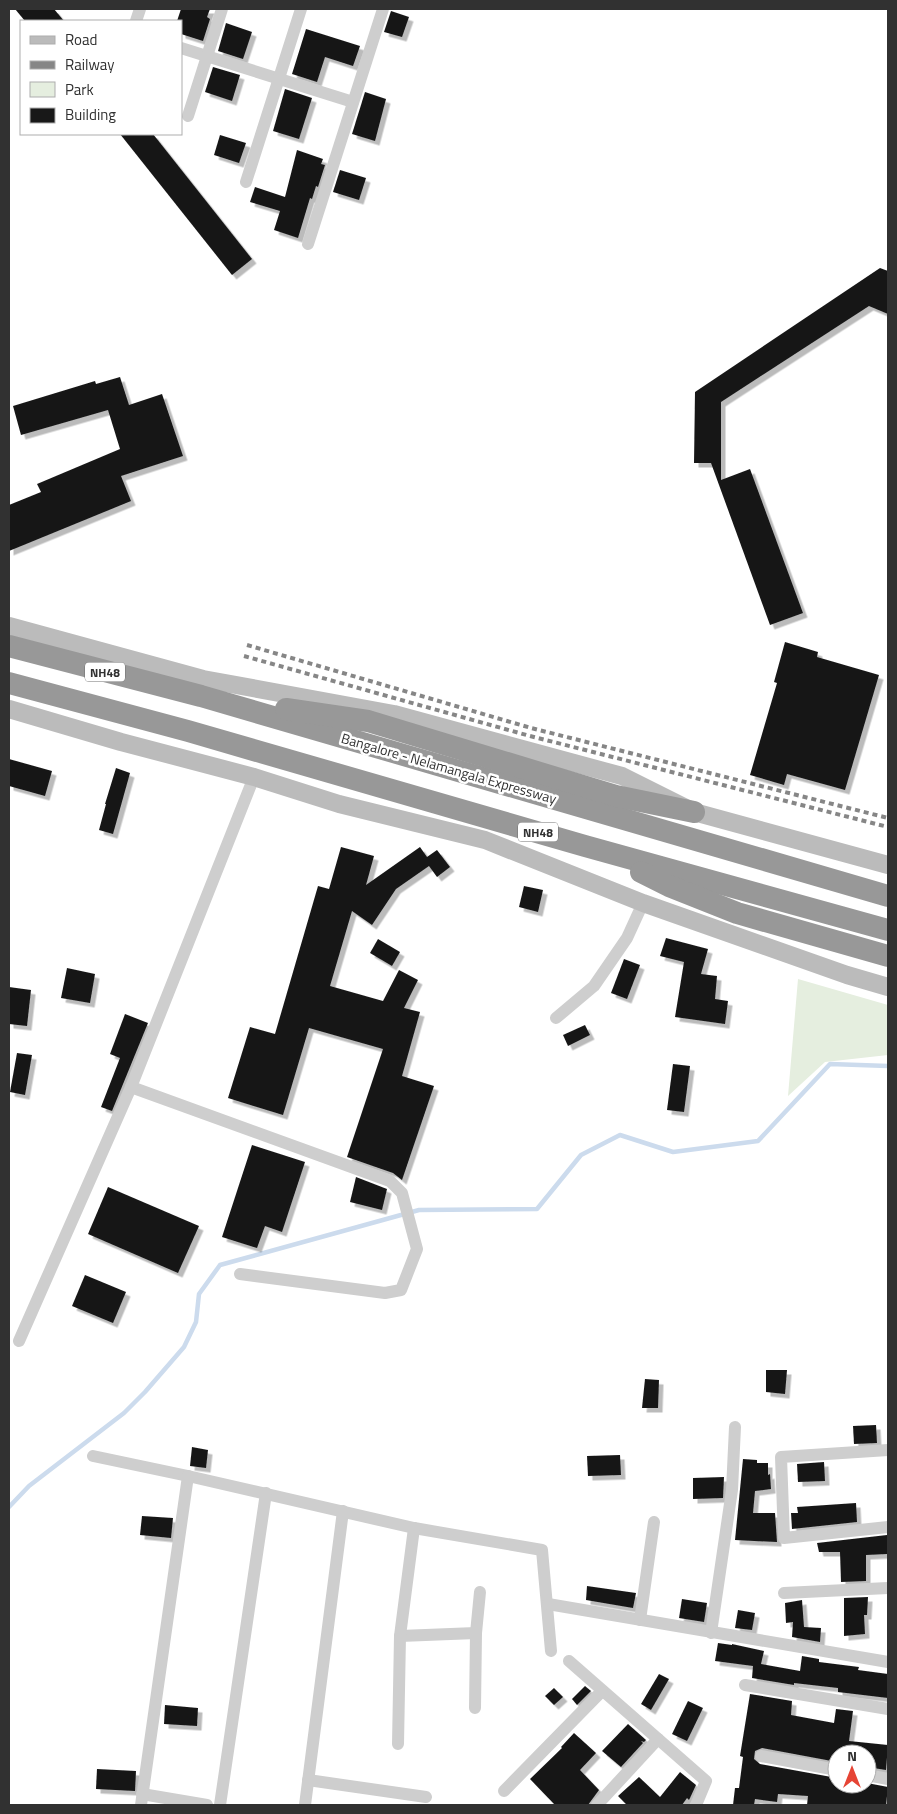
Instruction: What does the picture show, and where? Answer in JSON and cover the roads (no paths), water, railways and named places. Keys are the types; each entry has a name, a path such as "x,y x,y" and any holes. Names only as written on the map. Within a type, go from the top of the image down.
{"highway":[{"name":"Bangalore - Nelamangala Expressway","path":"9,646 201,696 888,896"},
{"name":"NH48","path":"9,683 188,731 585,846 888,930"},
{"path":"201,696 368,721 616,796 694,812"},
{"path":"585,846 670,886 737,912 888,956"}],"street":[{"path":"188,116 222,9"},
{"path":"246,182 301,9"},
{"path":"308,244 382,9"},
{"path":"182,48 353,102"},
{"path":"9,626 203,679 394,714 622,776 694,812 888,864"},
{"path":"9,709 254,777 339,804 485,840 643,903 847,975 888,987"},
{"path":"19,1341 131,1087 254,777"},
{"path":"556,1018 594,986 627,938 643,903"},
{"path":"131,1087 390,1181 402,1194 417,1250 401,1290 385,1293 240,1274"},
{"path":"712,1633 732,1490 735,1427"},
{"path":"888,1450 780,1457 784,1538 888,1527"},
{"path":"92,1456 414,1528 542,1550 551,1651"},
{"path":"188,1476 141,1800 208,1805"},
{"path":"220,1805 266,1494"},
{"path":"304,1805 343,1511"},
{"path":"640,1620 654,1522"},
{"path":"398,1744 400,1636 414,1528"},
{"path":"784,1593 888,1588"},
{"path":"475,1708 476,1632 480,1592"},
{"path":"548,1604 888,1662"},
{"path":"400,1636 476,1632"},
{"path":"569,1661 706,1781 696,1805"},
{"path":"744,1685 888,1709"},
{"path":"504,1791 602,1691"},
{"path":"597,1805 658,1739"},
{"path":"761,1756 827,1768"},
{"path":"308,1780 426,1797"}],"waterway":[{"path":"9,1507 29,1486 124,1413 145,1392 184,1347 196,1322 199,1294 220,1265 419,1210 537,1209 581,1155 620,1135 673,1152 758,1141 830,1064 888,1066"}],"railway":[{"path":"247,645 531,728 888,818"},
{"path":"244,656 530,736 888,827"}]}
